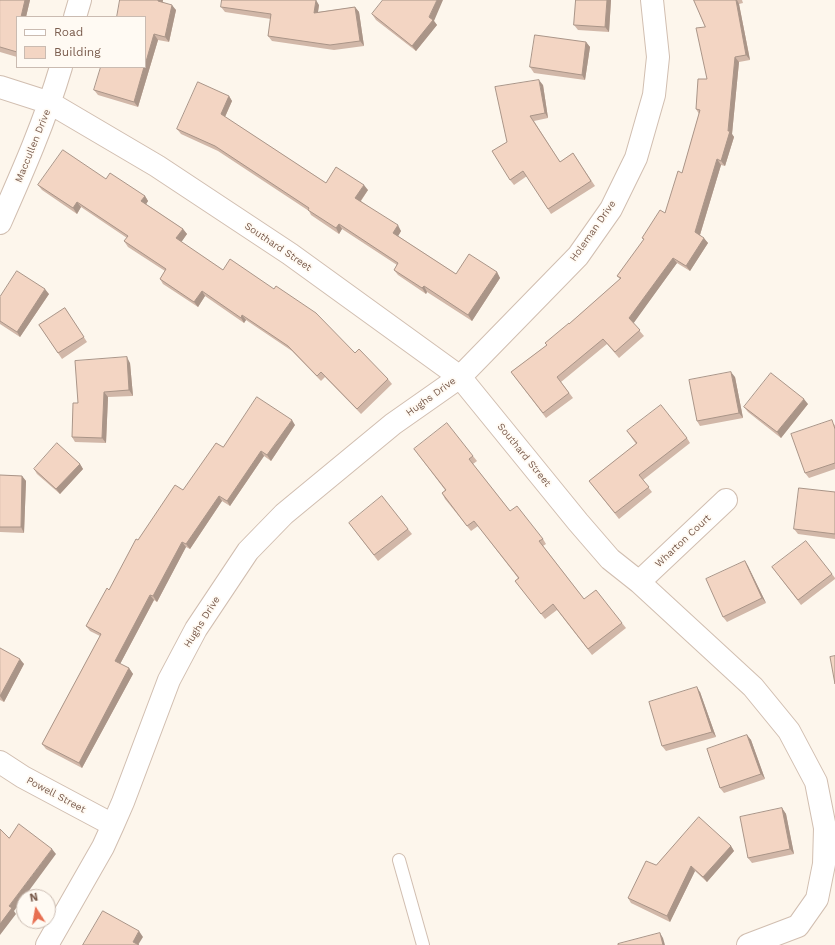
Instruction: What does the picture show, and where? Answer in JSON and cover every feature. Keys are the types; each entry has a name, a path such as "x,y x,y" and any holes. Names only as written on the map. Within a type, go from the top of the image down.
{"street":[{"path":"75,16 80,0"},
{"name":"Holeman Drive","path":"460,377 578,256 611,209 636,158 654,95 658,57 652,0"},
{"name":"Maccullen Drive","path":"0,222 29,157 50,103 61,68"},
{"name":"Southard Street","path":"0,87 50,103 157,166 290,254 460,377 610,559 639,582 754,687 789,732 816,782 825,828 824,864 817,899 798,926 748,945"},
{"name":"Hughs Drive","path":"47,945 103,847 123,802 169,680 196,629 248,552 284,514 393,424 460,377"},
{"name":"Wharton Court","path":"639,582 726,500"},
{"name":"Powell Street","path":"0,762 24,777 113,825"}],"lane":[{"path":"399,860 423,945"}],"building":[{"path":"0,0 25,0 21,16 16,16 16,52 0,47"},
{"path":"120,0 158,0 172,5 165,37 154,34 146,62 146,16 117,16"},
{"path":"222,0 316,0 314,13 355,7 360,41 330,45 268,36 271,14 221,7"},
{"path":"383,0 437,0 429,17 433,20 412,46 372,14"},
{"path":"576,0 607,0 605,27 574,25"},
{"path":"694,0 736,0 746,55 735,57 728,131 730,131 721,161 717,159 695,232 704,238 686,266 673,258 629,318 640,330 615,352 603,339 557,377 569,393 543,413 511,372 547,345 545,343 621,278 617,276 644,239 642,238 660,210 665,213 678,171 682,173 700,110 696,109 698,79 707,79 696,28 705,27"},
{"path":"535,35 586,42 582,75 530,67"},
{"path":"101,68 144,68 134,102 94,90"},
{"path":"539,80 545,113 530,116 560,162 573,153 591,181 548,209 523,171 510,180 492,151 507,142 495,87"},
{"path":"198,82 229,96 221,114 326,183 336,167 364,185 355,198 398,225 393,233 456,274 469,254 497,272 468,315 424,286 422,288 394,270 398,263 339,224 336,228 308,210 309,208 215,146 177,129"},
{"path":"63,150 106,179 110,173 145,196 141,201 183,229 176,238 223,270 230,259 274,289 276,286 316,313 355,353 359,349 388,379 357,409 321,372 317,376 288,346 242,315 241,318 202,291 194,302 160,279 166,269 124,241 128,236 77,202 73,208 38,185"},
{"path":"17,271 45,289 17,332 0,321 0,297"},
{"path":"65,308 84,337 58,353 39,325"},
{"path":"127,357 129,390 104,392 102,438 72,437 73,403 78,403 75,361"},
{"path":"731,372 739,413 697,421 689,380"},
{"path":"771,373 804,399 777,432 744,407"},
{"path":"257,397 292,420 267,455 261,451 227,501 219,496 186,544 182,542 153,596 150,595 115,661 129,668 79,763 42,744 101,634 86,626 107,588 109,590 136,539 138,540 175,485 183,490 216,443 223,447"},
{"path":"661,405 687,438 639,475 649,487 615,513 589,481 637,443 627,431"},
{"path":"832,420 835,429 835,463 805,473 791,434"},
{"path":"447,423 473,456 469,459 510,511 517,506 543,539 539,541 584,599 596,590 622,623 588,649 553,604 541,614 515,581 519,578 474,521 467,526 442,493 446,490 414,449"},
{"path":"57,443 80,464 56,489 34,469"},
{"path":"0,475 22,476 21,527 0,527"},
{"path":"799,488 835,492 835,534 794,529"},
{"path":"382,496 408,529 374,555 349,523"},
{"path":"806,541 832,574 798,600 772,567"},
{"path":"745,561 762,598 723,617 706,579"},
{"path":"0,648 20,659 0,696"},
{"path":"835,656 835,684 830,657"},
{"path":"697,687 712,732 662,746 649,702"},
{"path":"747,735 761,774 720,788 707,749"},
{"path":"782,808 790,849 748,858 740,817"},
{"path":"699,817 731,846 703,877 691,866 667,916 628,898 646,861 656,865"},
{"path":"19,824 52,849 22,889 16,889 16,897 9,906 12,908 0,924 0,829 9,838"},
{"path":"103,911 139,931 133,942 139,945 83,945"},
{"path":"660,933 663,945 618,945 618,944"}]}
